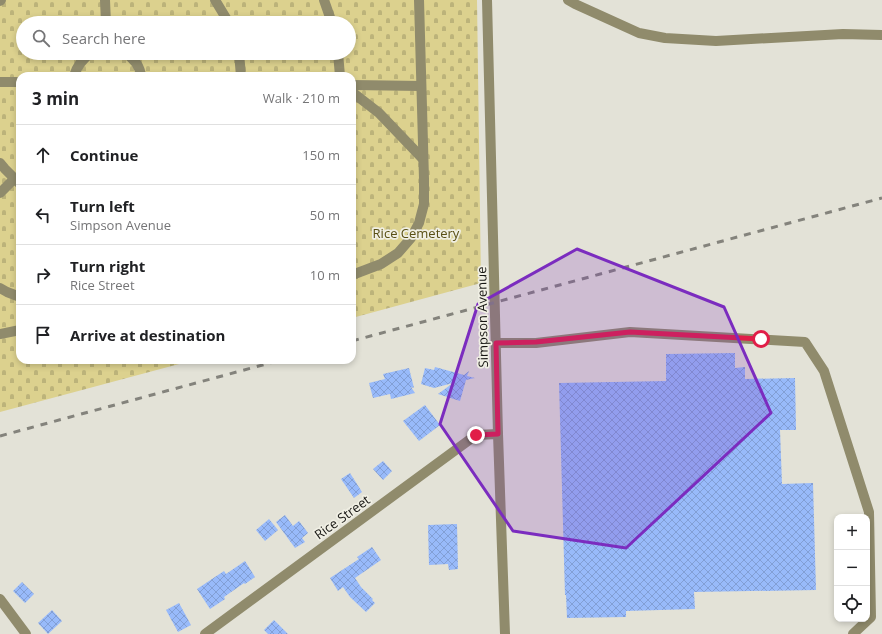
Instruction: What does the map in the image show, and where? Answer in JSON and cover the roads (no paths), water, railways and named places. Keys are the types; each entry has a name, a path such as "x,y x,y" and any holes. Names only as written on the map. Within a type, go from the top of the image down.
{"street":[{"path":"105,0 106,16"},
{"path":"215,0 225,16"},
{"path":"324,0 330,16"},
{"path":"356,273 381,264 398,253 411,238 419,223 424,204 419,0"},
{"name":"Simpson Avenue","path":"487,0 498,434 505,634"},
{"path":"568,0 639,33 665,38 716,41 843,34 882,35"},
{"path":"76,72 82,60"},
{"path":"133,60 141,72"},
{"path":"240,60 241,72"},
{"path":"339,60 340,72"},
{"path":"0,82 16,82"},
{"path":"356,85 421,86"},
{"path":"356,95 379,113 423,159"},
{"path":"0,163 16,181"},
{"path":"0,193 16,183"},
{"path":"0,288 16,295"},
{"path":"0,334 16,331"},
{"path":"496,343 536,342 630,332 805,342 824,371 869,512 871,617 853,634"},
{"name":"Rice Street","path":"205,634 476,435 498,434"},
{"path":"0,599 26,634"}],"railway":[{"path":"356,340 882,198"},
{"path":"0,436 266,364"}],"park label":[{"name":"Rice Cemetery","path":"416,233"}]}
